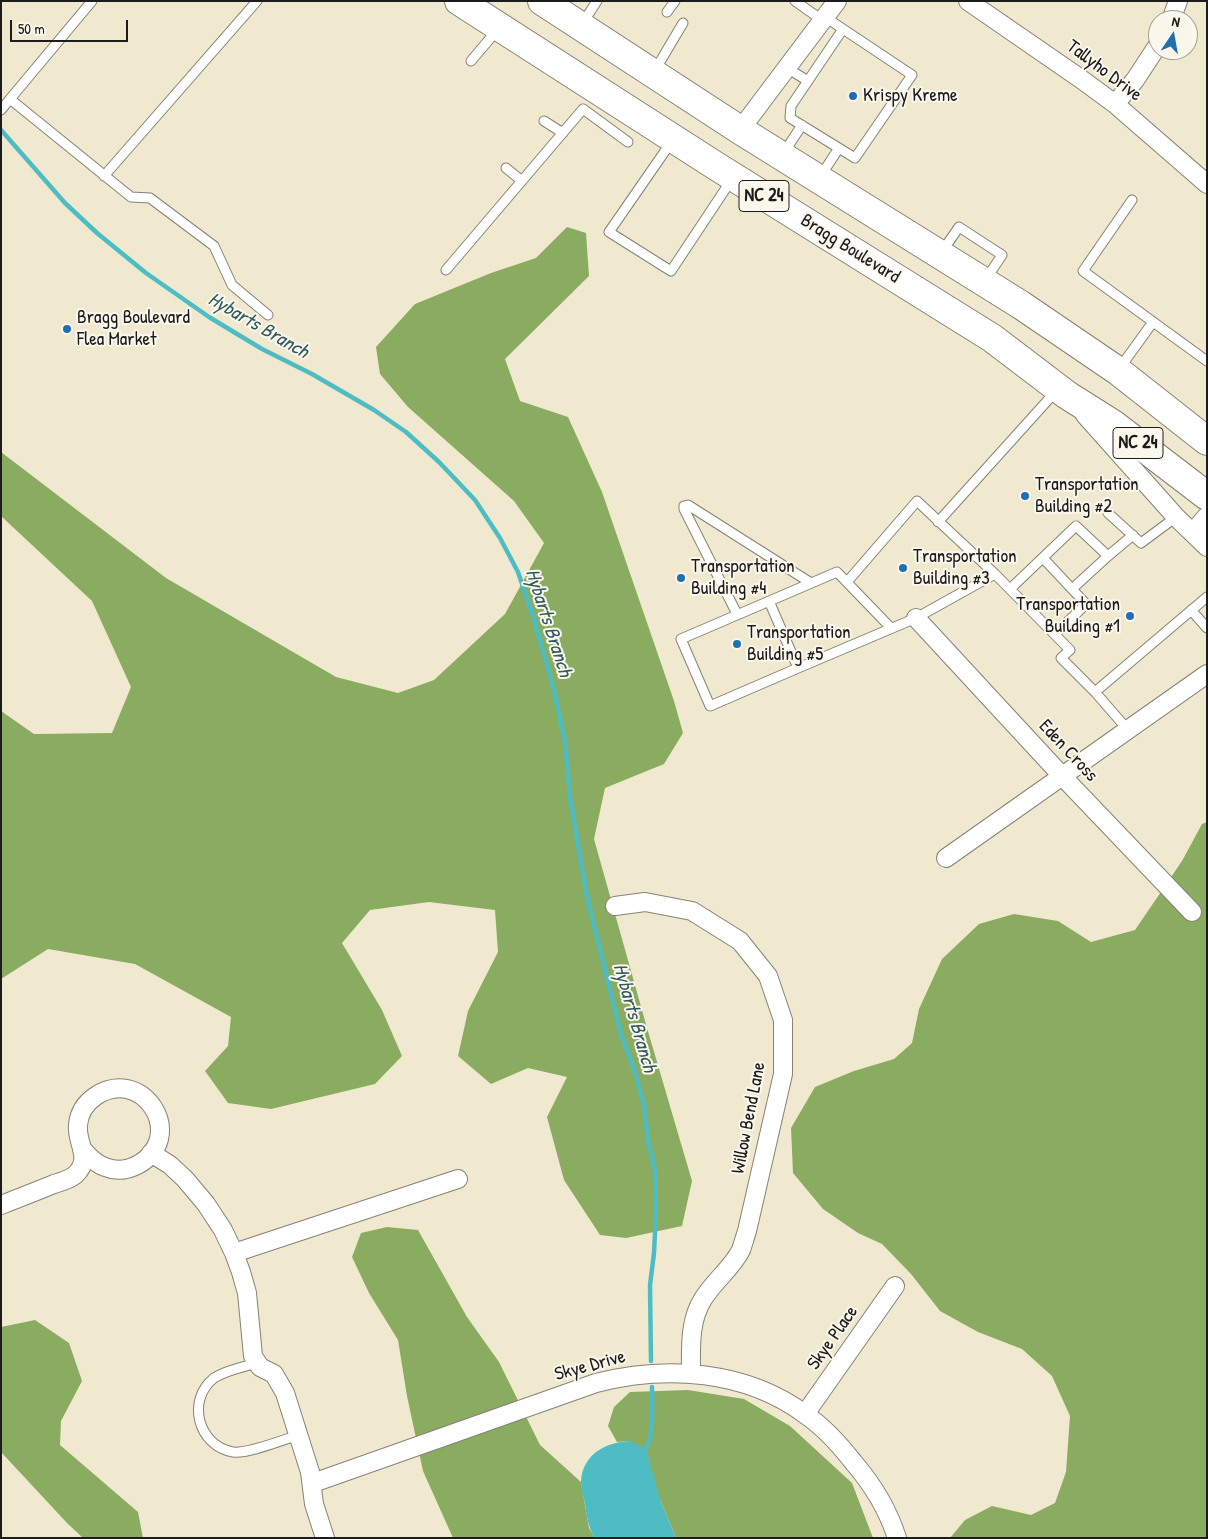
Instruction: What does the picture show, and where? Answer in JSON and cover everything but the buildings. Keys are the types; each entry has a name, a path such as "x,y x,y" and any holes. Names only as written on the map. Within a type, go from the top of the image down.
{"main road":[{"name":"Bragg Boulevard","path":"459,1 500,27 616,117 674,139 992,338 1062,392 1113,424 1207,496"},
{"name":"NC 24","path":"542,1 740,130 1021,305 1118,371 1207,441"}],"street":[{"path":"740,130 836,1"},
{"name":"Tallyho Drive","path":"968,1 1115,104 1207,184"},
{"path":"1115,104 1135,80 1148,60"},
{"path":"1062,392 1176,517 1203,543"},
{"path":"1203,543 1200,524 1207,516"},
{"name":"Eden Cross","path":"916,618 1063,777 1192,912"},
{"path":"946,858 1207,674"},
{"name":"Willow Bend Lane","path":"616,906 645,902 692,911 740,941 768,976 783,1020 783,1074 747,1231 741,1250 703,1299 695,1315 690,1340 691,1374"},
{"path":"116,1088 141,1094 157,1114 160,1126 159,1139 152,1153 134,1167 120,1170 106,1168 94,1162 84,1151 79,1138 78,1124 82,1110 90,1099 102,1092 116,1088"},
{"path":"1,1205 74,1176 83,1162 84,1151"},
{"path":"152,1153 170,1165 185,1179 206,1204 223,1230 234,1253 246,1293 253,1356 260,1367 274,1374 280,1383 290,1408 313,1483 314,1504 325,1538"},
{"path":"234,1253 458,1179"},
{"name":"Skye Place","path":"805,1414 895,1286"},
{"name":"Skye Drive","path":"313,1483 596,1383 638,1374 691,1374 733,1381 754,1387 783,1400 821,1426 844,1449 868,1479 886,1510 897,1538"}],"lane":[{"path":"1,110 92,1"},
{"path":"104,176 257,1"},
{"path":"580,26 597,1"},
{"path":"667,12 675,1"},
{"path":"795,1 843,29 912,75 855,158 790,118 791,106 843,29"},
{"path":"654,73 683,23"},
{"path":"471,61 500,27"},
{"path":"787,68 808,81"},
{"path":"10,99 130,197 150,198 214,246 232,285 268,315"},
{"path":"446,270 582,109 616,117 628,142"},
{"path":"544,121 563,133"},
{"path":"782,156 802,125"},
{"path":"674,139 609,232 671,271 734,176"},
{"path":"818,179 839,148"},
{"path":"506,168 522,181"},
{"path":"1132,200 1083,272 1207,361"},
{"path":"1118,371 1153,322"},
{"path":"938,522 1062,392"},
{"path":"847,582 917,501 995,574 1070,650 1061,658 1095,692 1128,730"},
{"path":"737,614 684,506 688,505 811,583"},
{"path":"1108,513 1142,543 1176,517"},
{"path":"1010,589 1076,526 1108,556"},
{"path":"1072,589 1133,535"},
{"path":"1043,558 1086,604 1055,634"},
{"path":"891,628 837,572 681,639 710,706 916,618 995,574"},
{"path":"1095,692 1207,597"},
{"path":"769,601 798,668"},
{"path":"1191,610 1207,628"},
{"path":"257,1363 226,1372 204,1388 199,1401 198,1415 201,1428 209,1439 220,1448 233,1452 246,1451 299,1435"}],"green space":[{"path":"567,227 586,233 589,276 505,359 520,401 568,417 602,492 674,701 683,733 664,764 605,788 594,839 692,1181 682,1226 626,1238 600,1235 564,1180 547,1117 567,1077 528,1068 491,1084 458,1056 468,1011 498,952 495,910 429,902 370,910 342,943 382,1010 402,1056 375,1084 271,1109 228,1103 205,1071 228,1046 231,1017 135,964 48,949 1,979 1,711 34,734 112,733 131,687 92,601 1,516 1,452 166,578 336,677 398,693 434,680 505,614 544,543 514,501 408,407 380,374 376,347 415,304 491,273 536,258"},
{"path":"1207,822 1207,1538 950,1538 965,1520 992,1506 1031,1515 1055,1503 1066,1472 1070,1416 1052,1376 1022,1349 978,1332 940,1311 911,1274 882,1244 858,1233 823,1209 793,1173 791,1128 815,1087 854,1071 894,1059 912,1043 919,1009 942,959 979,924 1014,914 1058,921 1091,942 1135,930 1182,861 1202,824"},
{"path":"387,1227 418,1230 467,1317 499,1362 540,1445 581,1482 589,1528 595,1538 453,1538 423,1471 407,1396 398,1340 369,1293 352,1257 361,1233"},
{"path":"35,1320 69,1343 82,1381 61,1421 60,1445 138,1512 143,1538 83,1538 1,1452 1,1327"},
{"path":"688,1390 744,1399 790,1426 852,1483 873,1538 676,1538 661,1502 630,1441 617,1442 608,1426 614,1407 630,1392"}],"water":[{"path":"630,1441 646,1449 661,1502 676,1538 595,1538 593,1534 588,1522 581,1487 586,1464 597,1451 604,1447"}],"waterway":[{"name":"Hybarts Branch","path":"1,130 65,203 97,233 146,273 209,317 262,349 312,374 374,410 406,432 439,462 475,500 500,538 518,572 534,619 554,690 565,741 570,797 587,897 621,1034 635,1072 644,1105 648,1141 655,1170 656,1212 650,1285 651,1361"},
{"name":"Hybarts Branch","path":"643,1452 647,1447 651,1431 652,1387"}],"place":[{"name":"Krispy Kreme","path":"853,96"},
{"name":"Bragg Boulevard Flea Market","path":"67,329"},
{"name":"Transportation Building #2","path":"1025,496"},
{"name":"Transportation Building #3","path":"903,568"},
{"name":"Transportation Building #4","path":"681,578"},
{"name":"Transportation Building #1","path":"1130,616"},
{"name":"Transportation Building #5","path":"737,644"}]}
